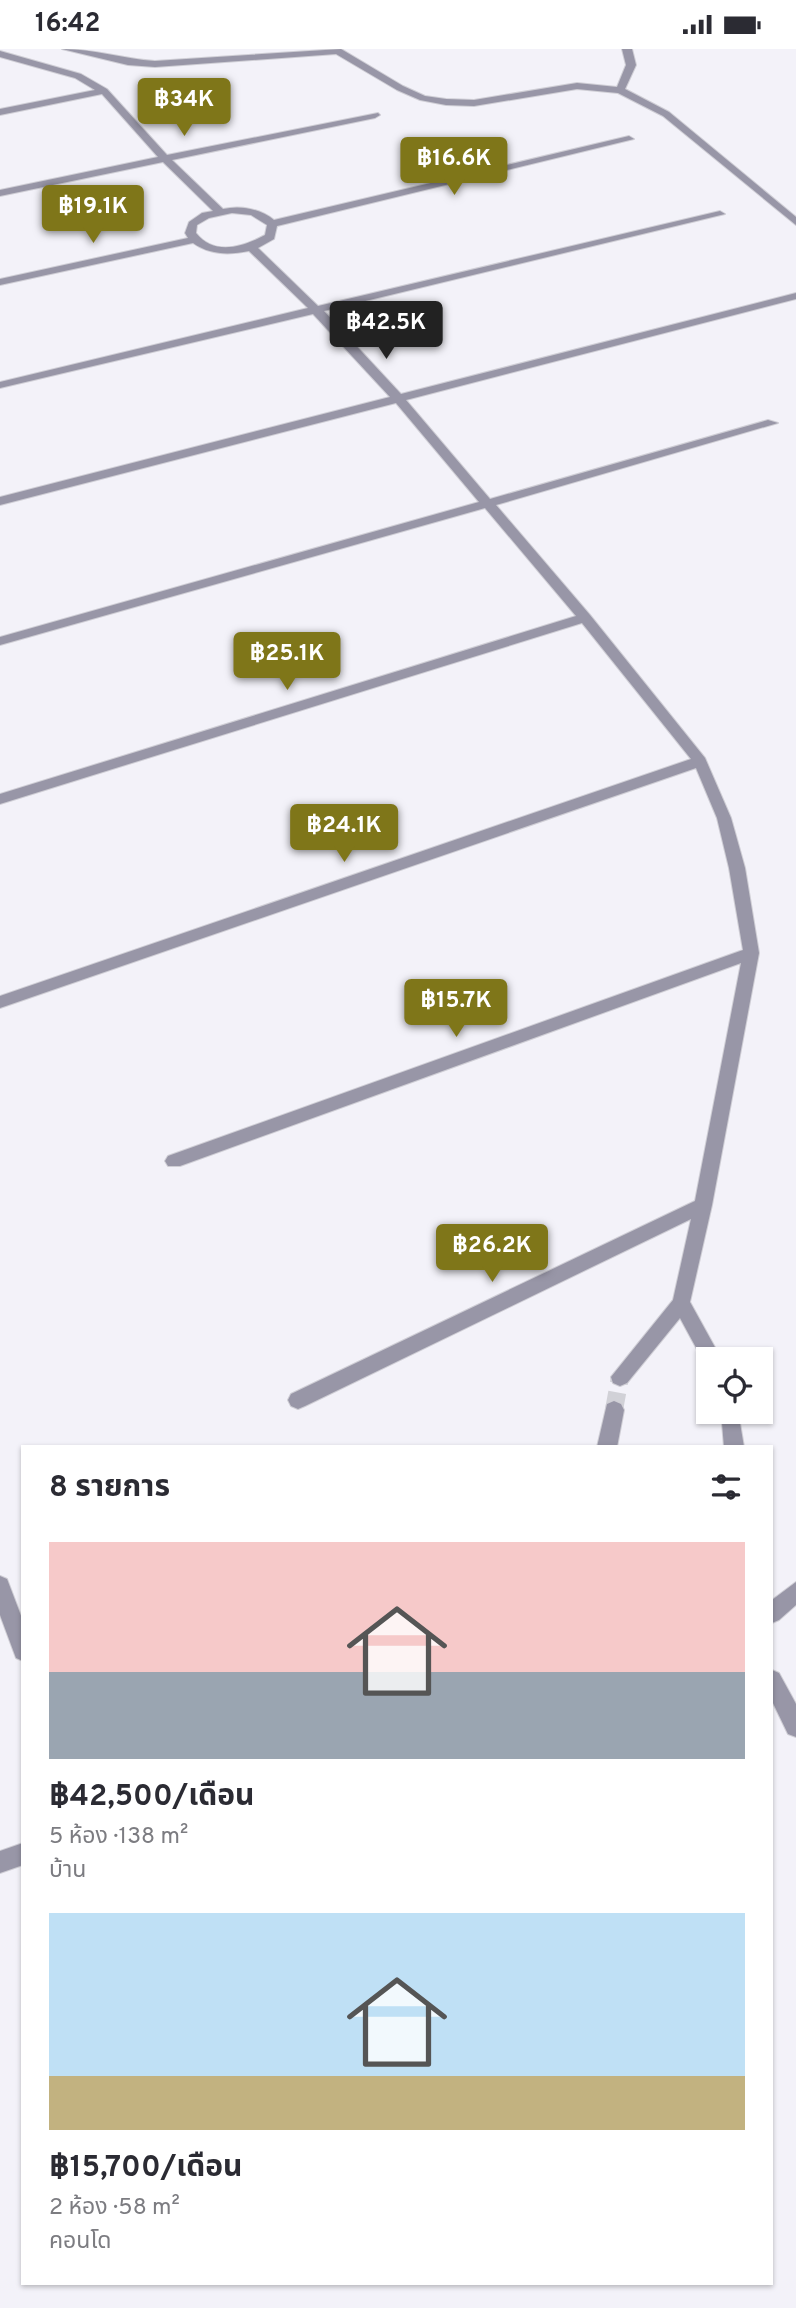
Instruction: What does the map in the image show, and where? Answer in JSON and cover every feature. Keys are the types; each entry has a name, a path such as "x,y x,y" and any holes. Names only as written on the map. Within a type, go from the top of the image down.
{"street":[{"path":"67,49 128,62 155,64 335,50 400,88 423,98 446,102 474,103 577,86 620,90 666,114 796,222"},
{"path":"620,90 631,65 629,51 643,49"},
{"path":"0,54 78,76 104,92 219,211"},
{"path":"0,112 104,92"},
{"path":"0,193 374,115"},
{"path":"272,224 270,237 252,248 224,251 200,245 192,240 189,233 191,226 206,214 219,211 257,213 272,224 629,139"},
{"path":"0,385 720,214"},
{"path":"0,282 192,240"},
{"path":"252,248 316,310 398,398 585,618 700,761 724,818 737,869 751,953 703,1205 681,1303 620,1377"},
{"path":"0,501 796,296"},
{"path":"0,641 772,423"},
{"path":"0,799 585,618"},
{"path":"0,1002 700,761"},
{"path":"174,1161 751,953"},
{"path":"298,1400 703,1205"},
{"path":"681,1303 706,1347"},
{"path":"607,1445 614,1410"},
{"path":"732,1424 734,1445"},
{"path":"0,1586 21,1645"},
{"path":"773,1612 796,1592"},
{"path":"773,1682 796,1726"},
{"path":"0,1862 21,1855"}],"tunnel":[{"path":"614,1410 620,1377"}]}
